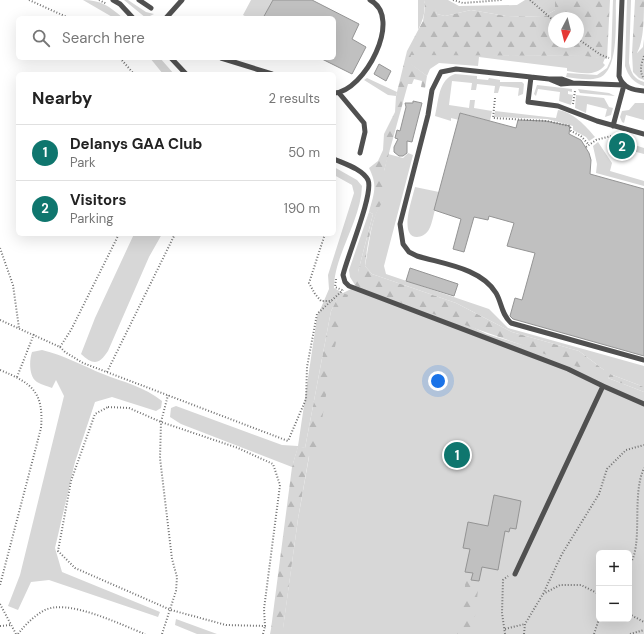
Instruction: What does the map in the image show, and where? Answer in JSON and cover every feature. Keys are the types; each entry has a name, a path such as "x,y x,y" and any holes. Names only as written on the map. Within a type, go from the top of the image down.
{"lane":[{"path":"113,0 132,16"},
{"path":"139,0 151,8"},
{"path":"169,16 182,0"},
{"path":"360,152 365,132 364,123 336,93 354,85 367,68 383,35 383,14 377,4 370,0"},
{"path":"613,126 624,85 619,76 622,0"},
{"path":"173,60 184,72"},
{"path":"227,60 266,72"},
{"path":"644,91 629,88 624,85 575,83 562,79 549,79 456,68 441,72 432,90 428,114 400,224 403,244 409,252 417,256 473,272 488,283 496,294 504,317 511,322 644,360"},
{"path":"531,77 528,102 558,106 613,126 644,134"},
{"path":"336,160 364,175 368,181 369,188 365,206 343,275 348,286 568,369 644,404"},
{"path":"515,574 603,386"}],"path":[{"path":"29,0 65,16"},
{"path":"453,0 463,3 502,0"},
{"path":"530,0 548,16"},
{"path":"584,43 601,55 609,58"},
{"path":"644,56 640,66 641,75 644,79"},
{"path":"122,60 132,72"},
{"path":"573,111 575,83"},
{"path":"495,98 493,118 547,121 570,126 571,131 581,136 589,145"},
{"path":"586,147 596,140 611,136"},
{"path":"60,347 71,330 118,236"},
{"path":"107,372 174,236"},
{"path":"324,236 309,283 315,294 321,300 333,301"},
{"path":"0,248 13,285 20,328"},
{"path":"337,277 335,287 343,290"},
{"path":"0,320 60,347 65,352 83,363 288,440 306,399 307,367 317,314 337,296"},
{"path":"17,377 34,334"},
{"path":"0,370 17,377 28,384 40,397 43,411 42,422 0,585"},
{"path":"162,634 176,591 177,577 172,559 160,458 161,422 168,395"},
{"path":"263,634 265,626 264,609 280,485 273,464 238,448 161,422 129,408 108,406 95,414 71,481 58,550 75,568 171,610 226,625 265,626"},
{"path":"524,634 525,624 543,594 562,554 599,494 607,469 626,450 644,445"},
{"path":"641,520 638,507 639,487 644,468"},
{"path":"632,563 635,561 641,540"},
{"path":"505,634 502,613 502,590 503,580 508,576"},
{"path":"543,594 560,586 581,584 596,592"},
{"path":"0,604 17,634 26,624 44,610 65,607 78,609 145,634"},
{"path":"632,616 644,622"},
{"path":"594,634 598,622"},
{"path":"505,629 525,624"},
{"path":"0,626 11,625"},
{"path":"630,634 636,631 644,630"}],"green space":[{"path":"83,0 95,1 104,4 120,16 111,16"},
{"path":"124,0 128,0 146,12 154,14 150,16 144,16"},
{"path":"251,0 273,0 264,16 243,15"},
{"path":"418,0 424,0 425,8 423,19 418,30"},
{"path":"424,0 433,0 437,14 445,16 471,10 506,16 543,17 548,14 548,48 584,48 584,12 552,12 555,10 555,0 610,0 607,59 584,56 411,55 410,63 427,76 425,88 421,87 422,81 414,79 412,84 408,84 384,171 385,199 380,205 373,221 365,266 372,274 456,303 512,332 579,351 604,370 601,376 519,344 362,289 355,285 359,278 358,272 373,214 369,212 374,194 374,180 369,168 378,161 383,150 384,134 395,112 396,96 407,51 423,21 425,8"},
{"path":"433,0 448,0 459,6 517,5 525,0 555,0 555,10 548,12 548,14 543,17 506,16 471,10 445,16 437,14 432,2"},
{"path":"613,0 616,0 616,31 613,56 610,66 605,74 594,79 566,77 567,73 597,75 607,68 611,59"},
{"path":"627,0 631,0 629,63 634,75 644,82 644,86 632,79 625,66"},
{"path":"635,0 644,0 644,21 639,48 637,53 632,53"},
{"path":"644,39 644,80 639,78 633,72 632,53 637,53 643,47"},
{"path":"411,54 584,56 605,58 603,63 605,65 593,73 583,73 567,71 567,68 479,57 478,66 439,63 430,69 427,76 409,63"},
{"path":"152,60 162,60 172,72 161,72"},
{"path":"455,74 477,76 477,79 488,80 489,78 500,80 500,82 522,82 524,84 523,94 518,96 519,88 500,86 498,93 494,93 495,86 477,84 476,90 471,90 472,83 452,81 449,105 469,108 470,100 475,100 474,108 492,111 490,121 461,113 459,120 451,118 451,121 435,116 442,86 449,77"},
{"path":"367,78 397,92 396,96 388,95 364,80"},
{"path":"537,85 572,89 572,92 568,91 568,94 573,95 571,105 559,101 560,92 538,89 536,96 534,94"},
{"path":"578,89 609,93 615,96 580,93"},
{"path":"576,95 604,98 609,107 613,108 611,115 605,117 607,109 587,104 586,113 575,108"},
{"path":"635,103 644,103 644,120 626,115 624,123 622,122 620,117 622,111 629,110"},
{"path":"558,110 564,111 574,117 595,137 589,141 586,137 573,130 573,126 547,119 494,117 495,111 556,118"},
{"path":"620,133 619,140 644,148 644,154 617,147 615,154 612,151 616,134"},
{"path":"598,142 612,163 610,171 644,181 644,186 596,173 597,164 593,146"},
{"path":"408,153 413,155 384,266 386,274 489,309 508,328 644,366 644,387 610,374 608,378 644,392 644,634 270,634 271,629 283,628 298,519 337,299 331,311 305,448 298,447 292,467 181,424 170,417 171,408 176,406 282,445 298,446 317,317 329,289 328,275 354,193 352,185 336,176 336,168 357,180 362,186 361,199 353,225 338,263 334,288 343,293 353,288 355,285 350,277 349,270 369,212 373,214 358,272 487,334 604,370 579,351 512,332 456,303 372,274 365,266 374,220 376,213 384,199 384,171 388,154 403,158"},
{"path":"415,187 439,192 430,228 425,234 417,237 411,235 408,231 407,224"},
{"path":"133,236 161,236 149,257 108,351 102,359 92,362 81,354 95,318"},
{"path":"343,293 348,295 333,355 316,458 309,456 298,519 283,629 271,629 292,467 298,446 305,448 331,311 338,297"},
{"path":"42,350 134,385 162,401 161,408 156,411 112,397 95,402 75,462 55,548 62,572 160,612 158,617 49,580 31,582 18,610 8,606 20,575 64,396 56,380 52,388 37,382 32,376 30,360 32,352"},
{"path":"610,374 644,387 644,392 608,378"},
{"path":"465,575 472,576 471,580 479,581 473,634 457,634 464,595"},
{"path":"176,619 217,634 197,634 175,625"}],"building":[{"path":"273,0 312,0 359,24 352,39 366,47 352,74 324,60 336,60 336,16 264,16"},
{"path":"379,64 391,71 386,81 374,74"},
{"path":"413,101 422,103 412,142 407,141 407,153 403,156 399,156 394,152 394,147 398,139 395,138 397,130 400,131 406,107 405,103 413,103"},
{"path":"460,113 516,128 518,120 546,121 570,126 569,134 581,140 589,153 591,160 590,174 644,189 644,356 513,319 510,316 515,298 522,300 535,253 507,246 514,223 489,216 488,220 474,217 464,252 453,249 461,219 434,210"},
{"path":"410,268 458,284 454,296 406,281"},
{"path":"494,495 521,501 516,529 510,528 509,532 505,531 498,570 482,567 479,581 471,580 473,573 465,572 470,549 463,548 468,522 488,526"}],"place":[{"name":"Visitors","path":"622,146"},
{"name":"Delanys GAA Club","path":"457,455"}]}
